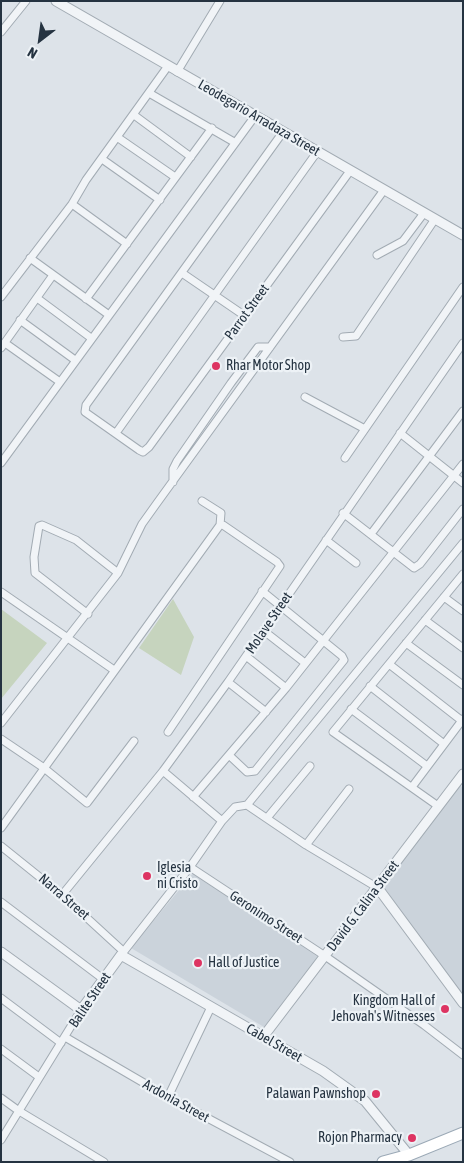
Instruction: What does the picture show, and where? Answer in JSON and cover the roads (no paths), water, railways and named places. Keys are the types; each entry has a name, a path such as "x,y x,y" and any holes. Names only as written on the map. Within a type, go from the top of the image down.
{"main road":[{"path":"383,1162 409,1155 463,1132"}],"street":[{"path":"1,32 26,1"},
{"name":"Leodegario Arradaza Street","path":"56,1 463,235"},
{"path":"177,72 220,1"},
{"path":"1,297 72,204 86,180 168,66"},
{"path":"149,93 234,142"},
{"path":"134,115 191,156"},
{"path":"1,463 234,142 255,116"},
{"path":"86,299 212,128"},
{"path":"283,132 84,409 116,433 317,152"},
{"path":"117,137 175,177"},
{"path":"102,159 160,200"},
{"name":"Parrot Street","path":"116,433 144,452 149,448 350,170"},
{"path":"1,723 53,654 69,638 88,614 118,573 142,524 384,190"},
{"path":"72,204 127,244"},
{"path":"377,256 403,241 424,213"},
{"path":"343,337 356,336 436,219"},
{"path":"30,258 109,315"},
{"path":"182,273 244,316"},
{"path":"53,275 3,345 60,382"},
{"path":"345,458 463,288"},
{"path":"37,298 91,338"},
{"path":"20,320 75,360"},
{"name":"Molave Street","path":"62,895 163,771 228,682 343,513 463,343"},
{"path":"173,482 173,471 180,457 231,383 258,347 270,347"},
{"path":"249,358 254,370"},
{"path":"230,403 231,383"},
{"path":"304,397 365,429"},
{"path":"371,534 463,411"},
{"path":"400,433 463,483"},
{"path":"194,796 286,688 463,464"},
{"path":"173,471 182,470"},
{"path":"1,828 220,524 221,513 202,501"},
{"path":"343,513 411,568 417,567 463,510"},
{"path":"88,614 35,573 34,557 40,526 42,524 76,540 118,573"},
{"path":"168,732 279,568 279,564 234,531 220,524"},
{"path":"326,540 356,563"},
{"path":"463,543 248,805 306,845 378,888 463,1003"},
{"path":"438,806 333,732 463,575"},
{"path":"230,756 250,773 255,771 275,749 343,662 342,656 324,640 262,591"},
{"path":"1,592 114,670"},
{"path":"444,597 463,611"},
{"path":"425,620 463,648"},
{"path":"264,630 305,663"},
{"path":"406,642 463,685"},
{"path":"246,656 286,688"},
{"path":"389,664 462,720 412,787"},
{"path":"228,682 266,712"},
{"path":"370,686 444,744"},
{"path":"351,709 427,766"},
{"path":"1,740 44,768 87,803 134,741"},
{"path":"267,818 310,766"},
{"path":"163,771 222,821"},
{"name":"David G. Calina Street","path":"263,1037 463,774"},
{"path":"306,845 349,789"},
{"name":"Balite Street","path":"1,1140 81,1010 122,953 190,867 222,821 235,807 248,805"},
{"name":"Narra Street","path":"1,846 62,895 122,953"},
{"name":"Geronimo Street","path":"190,867 325,956 424,1025 463,1055"},
{"path":"1,902 103,979"},
{"path":"1,952 81,1010"},
{"name":"Cabel Street","path":"122,953 211,1008 323,1071 364,1100 409,1155"},
{"name":"Ardonia Street","path":"1,998 63,1040 290,1162"},
{"path":"168,1097 211,1008"},
{"path":"1,1049 39,1077"},
{"path":"1,1098 19,1111 104,1162"}],"place":[{"name":"Rhar Motor Shop","path":"216,366"},
{"name":"Iglesia ni Cristo","path":"147,876"},
{"name":"Hall of Justice","path":"198,963"},
{"name":"Kingdom Hall of Jehovah's Witnesses","path":"445,1009"},
{"name":"Palawan Pawnshop","path":"376,1094"},
{"name":"Rojon Pharmacy","path":"412,1138"}]}
